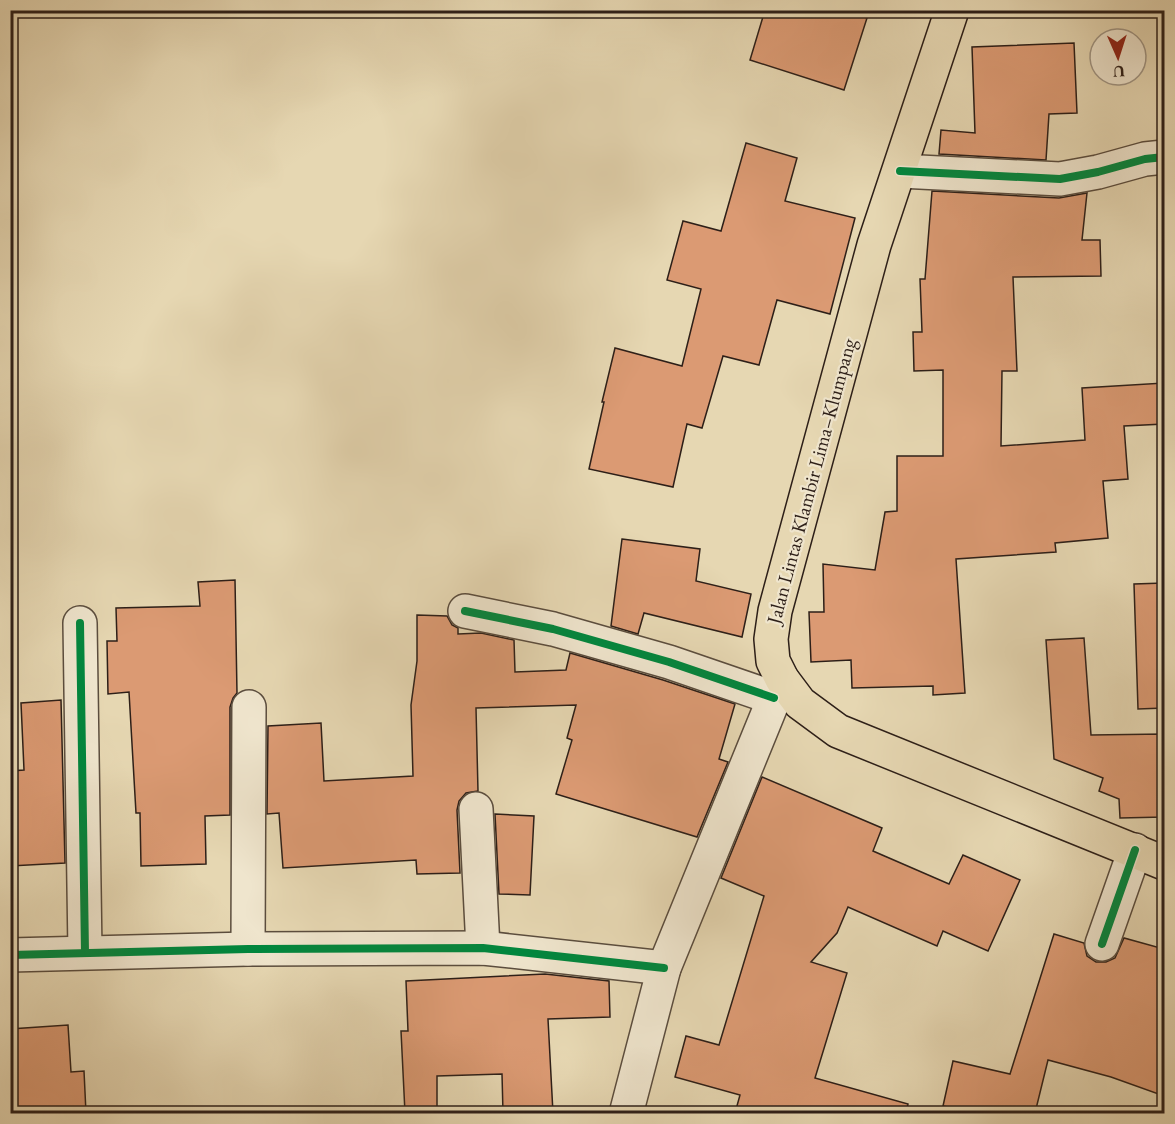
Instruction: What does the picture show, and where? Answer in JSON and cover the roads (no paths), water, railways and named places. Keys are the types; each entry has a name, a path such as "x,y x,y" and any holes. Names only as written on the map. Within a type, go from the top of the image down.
{"main road":[{"name":"Jalan Lintas Klambir Lima–Klumpang","path":"952,10 874,244 775,611 771,639 778,689 838,730 1164,863"}],"street":[{"path":"900,171 1060,179 1098,172 1145,159 1164,157"},
{"path":"465,611 553,629 669,662 778,689 664,968 626,1113"},
{"path":"80,623 84,952"},
{"path":"248,949 249,707"},
{"path":"476,809 483,948"},
{"path":"1102,944 1135,850"},
{"path":"10,955 248,949 483,948 664,968"}]}
